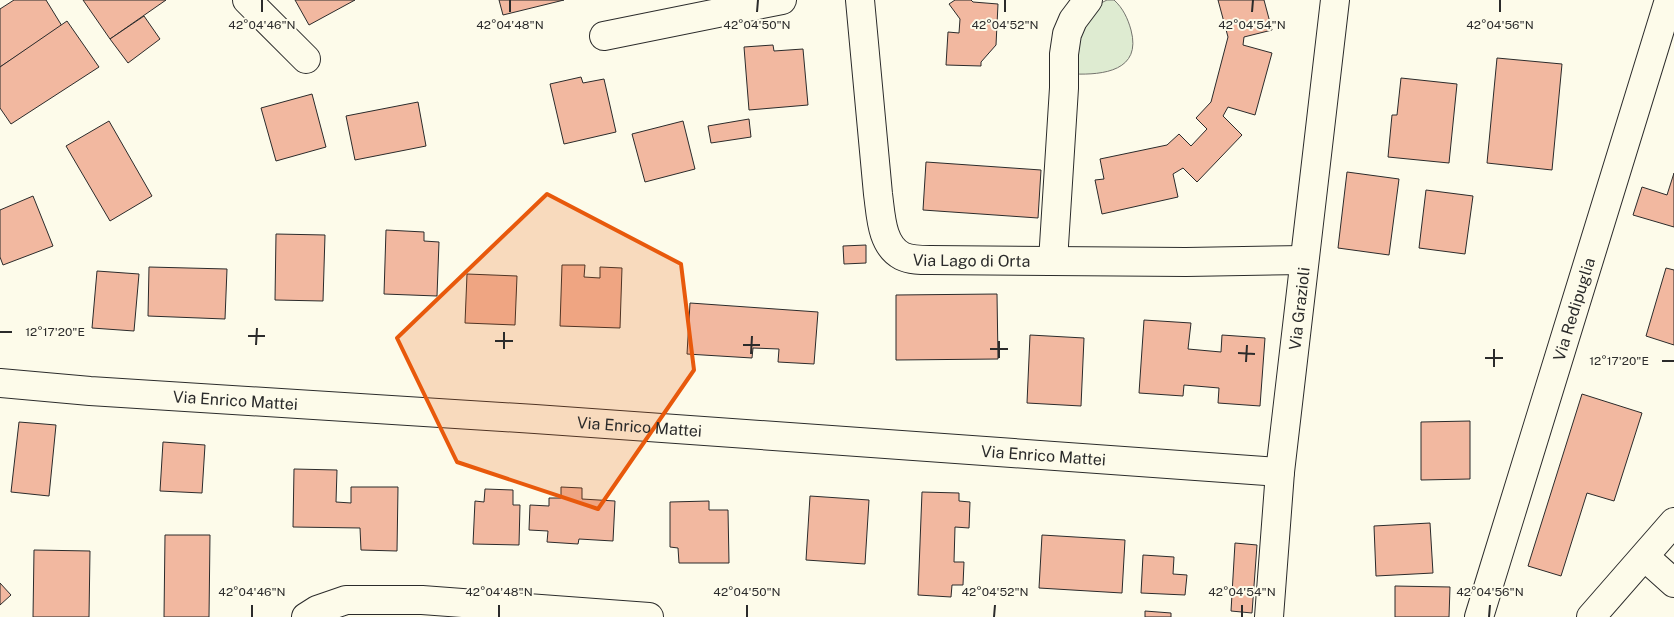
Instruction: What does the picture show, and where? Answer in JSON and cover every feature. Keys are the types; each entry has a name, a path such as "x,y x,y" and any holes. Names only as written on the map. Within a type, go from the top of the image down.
{"street":[{"path":"247,0 306,59"},
{"path":"604,36 782,0"},
{"name":"Via Lago di Orta","path":"860,0 882,225 887,240 894,250 907,258 930,260 1186,262 1304,260"},
{"path":"1053,261 1064,88 1064,54 1067,34 1073,20 1088,0"},
{"name":"Via Grazioli","path":"1269,617 1280,472 1335,0"},
{"name":"Via Redipuglia","path":"1479,617 1669,0"},
{"name":"Via Enrico Mattei","path":"0,383 90,391 535,419 1280,472"},
{"path":"1592,617 1674,522"},
{"path":"1645,557 1674,582"},
{"path":"306,617 317,610 346,600 422,600 649,617"}],"highlighted area":[{"path":"547,194 681,264 694,370 598,509 457,462 397,338"}],"green space":[{"path":"1107,0 1114,0 1127,18 1133,44 1131,54 1118,68 1097,73 1074,74 1074,37 1099,4"}],"building":[{"path":"14,0 46,0 62,26 0,67 0,9"},
{"path":"83,0 166,0 110,39"},
{"path":"295,0 355,0 309,25"},
{"path":"499,0 564,0 503,15"},
{"path":"955,0 998,4 996,45 981,62 981,66 946,65 948,32 959,33 960,19 949,4"},
{"path":"1218,0 1264,0 1272,30 1244,37 1243,45 1272,53 1255,115 1228,107 1223,116 1242,135 1197,182 1183,168 1173,174 1178,197 1102,214 1095,180 1104,179 1100,159 1167,145 1179,134 1191,146 1207,129 1196,118 1211,102 1228,37"},
{"path":"144,16 160,39 128,63 110,39"},
{"path":"67,21 99,67 11,124 0,108 0,67"},
{"path":"773,45 774,51 803,49 808,105 749,110 744,47"},
{"path":"1497,58 1562,64 1552,170 1487,163"},
{"path":"581,77 583,83 604,79 616,132 564,144 550,84"},
{"path":"1401,78 1457,84 1449,163 1388,157 1392,115 1397,115"},
{"path":"312,94 326,147 276,161 261,108"},
{"path":"418,102 426,146 355,160 346,116"},
{"path":"749,119 751,137 711,143 708,126"},
{"path":"109,121 152,196 110,221 66,146"},
{"path":"683,121 695,169 645,182 632,134"},
{"path":"926,162 1041,170 1038,218 923,210"},
{"path":"1347,172 1399,179 1389,255 1338,248"},
{"path":"1674,173 1674,227 1633,215 1642,187 1667,195"},
{"path":"1426,190 1473,196 1465,254 1419,248"},
{"path":"33,196 53,246 3,265 0,257 0,210"},
{"path":"386,230 424,232 424,241 439,242 437,296 384,294"},
{"path":"276,234 325,235 323,301 275,300"},
{"path":"866,245 866,263 844,264 843,246"},
{"path":"562,265 585,265 584,277 600,278 600,267 622,268 620,328 560,326"},
{"path":"149,267 227,269 225,319 148,316"},
{"path":"1666,268 1674,270 1674,345 1646,336"},
{"path":"97,271 139,274 134,331 92,328"},
{"path":"467,274 517,276 515,325 465,323"},
{"path":"997,294 998,359 896,360 896,295"},
{"path":"690,303 818,312 814,364 778,362 779,349 753,348 752,358 687,354"},
{"path":"1144,320 1191,323 1188,349 1221,352 1222,335 1265,338 1260,406 1218,403 1219,388 1184,385 1183,396 1139,393"},
{"path":"1030,335 1084,338 1081,406 1027,403"},
{"path":"1582,394 1642,413 1614,501 1587,493 1561,576 1528,566"},
{"path":"1470,421 1470,479 1421,480 1421,422"},
{"path":"19,422 56,425 49,496 11,492"},
{"path":"163,442 205,445 202,493 160,491"},
{"path":"294,469 337,470 336,502 351,503 351,487 398,487 397,551 361,550 360,528 293,527"},
{"path":"561,487 582,488 582,499 615,501 613,541 579,539 578,544 547,542 548,531 529,530 530,505 549,506 549,498 561,498"},
{"path":"485,489 513,490 513,505 520,505 519,545 473,544 475,501 484,502"},
{"path":"922,492 959,493 959,501 970,502 969,528 955,527 954,562 964,562 963,585 952,585 951,597 918,595"},
{"path":"810,496 869,500 865,564 806,560"},
{"path":"709,501 709,510 728,510 729,563 679,563 678,548 670,547 670,502"},
{"path":"1430,523 1433,573 1376,576 1374,526"},
{"path":"165,535 210,535 209,617 164,617"},
{"path":"1042,535 1125,540 1122,593 1039,588"},
{"path":"1235,543 1257,545 1252,613 1231,611"},
{"path":"34,550 90,551 89,617 33,617"},
{"path":"1143,555 1174,557 1173,574 1187,575 1185,595 1141,593"},
{"path":"0,583 11,595 0,605"},
{"path":"1395,586 1450,587 1449,617 1395,617"},
{"path":"1145,611 1171,613 1171,617 1145,617"}]}
